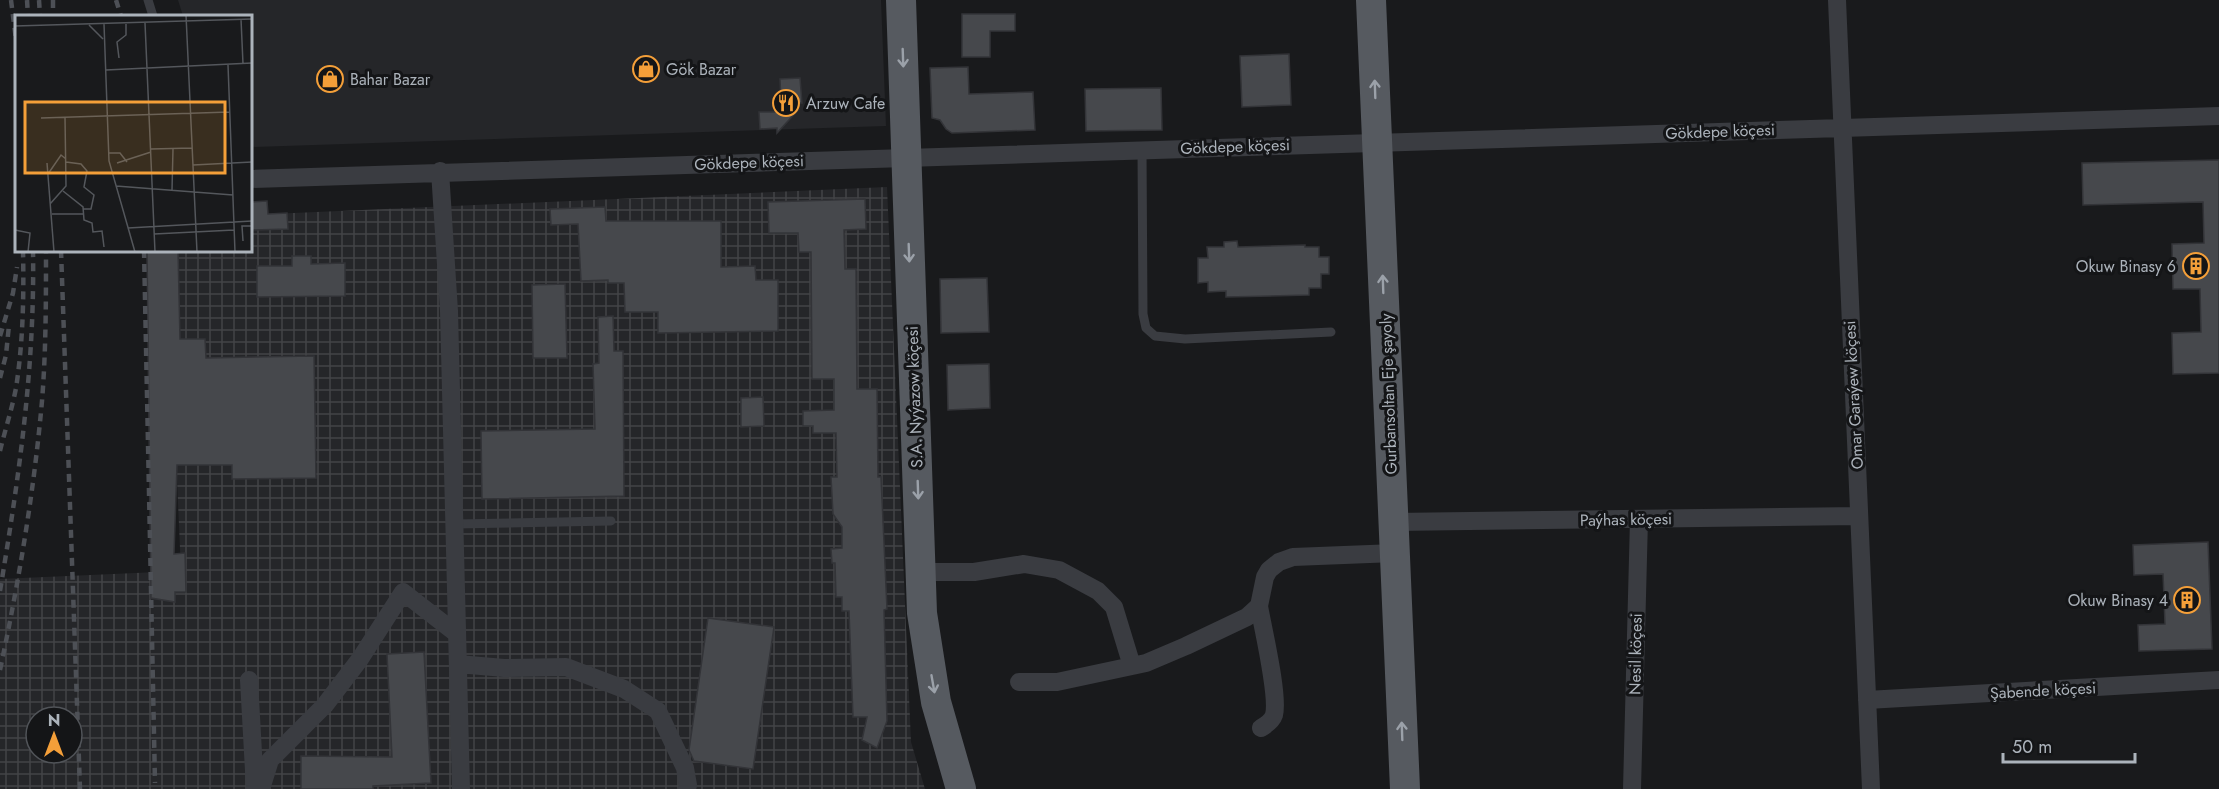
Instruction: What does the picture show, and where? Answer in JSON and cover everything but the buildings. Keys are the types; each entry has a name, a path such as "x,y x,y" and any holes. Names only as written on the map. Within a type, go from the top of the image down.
{"main road":[{"name":"S.A. Nyýazow köçesi","path":"901,0 922,613 936,702 961,789"},
{"name":"Gurbansoltan Eje şayoly","path":"1371,0 1405,789"}],"street":[{"name":"Omar Garaýew köçesi","path":"1837,0 1871,789"},
{"name":"Gökdepe köçesi","path":"252,179 440,171 2219,116"},
{"path":"440,171 449,311 461,789"},
{"name":"Paýhas köçesi","path":"1393,522 1859,516"},
{"name":"Nesil köçesi","path":"1632,789 1639,519"},
{"path":"1261,728 1270,722 1274,715 1274,695 1259,606 1265,577 1269,570 1279,562 1293,557 1395,552"},
{"path":"921,572 974,572 1024,564 1059,570 1098,591 1114,608 1131,666"},
{"path":"261,789 270,760 325,705 360,659 403,592 457,634"},
{"path":"1019,682 1057,682 1146,663 1247,617 1259,606"},
{"path":"458,664 504,668 566,667 624,689 658,711 685,768 687,789"},
{"name":"Şabende köçesi","path":"1867,700 2219,680"},
{"path":"249,681 255,789"}],"lane":[{"path":"148,0 153,15"},
{"path":"1142,149 1143,314 1146,328 1155,336 1185,339 1331,332"},
{"path":"454,524 611,521"}],"shaded area":[{"name":"Gök Bazar","path":"178,0 881,0 886,126 252,147 252,15 183,15"},
{"path":"887,187 911,742 925,789 0,789 0,579 181,571 167,252 252,252 252,215"}],"railway":[{"path":"11,0 15,32"},
{"path":"27,0 28,15"},
{"path":"39,0 40,15"},
{"path":"53,0 53,15"},
{"path":"116,0 121,15"},
{"path":"0,451 14,396 20,354 23,252"},
{"path":"0,591 24,421 31,336 33,252"},
{"path":"0,670 25,536 39,435 44,363 46,252"},
{"path":"61,252 80,789"},
{"path":"144,252 155,783"},
{"path":"0,336 13,293 17,267"},
{"path":"0,378 6,355 9,325"}],"place":[{"name":"Gök Bazar","path":"646,69"},
{"name":"Bahar Bazar","path":"330,79"},
{"name":"Arzuw Cafe","path":"786,103"},
{"name":"Okuw Binasy 6","path":"2196,266"},
{"name":"Okuw Binasy 4","path":"2187,600"}]}
